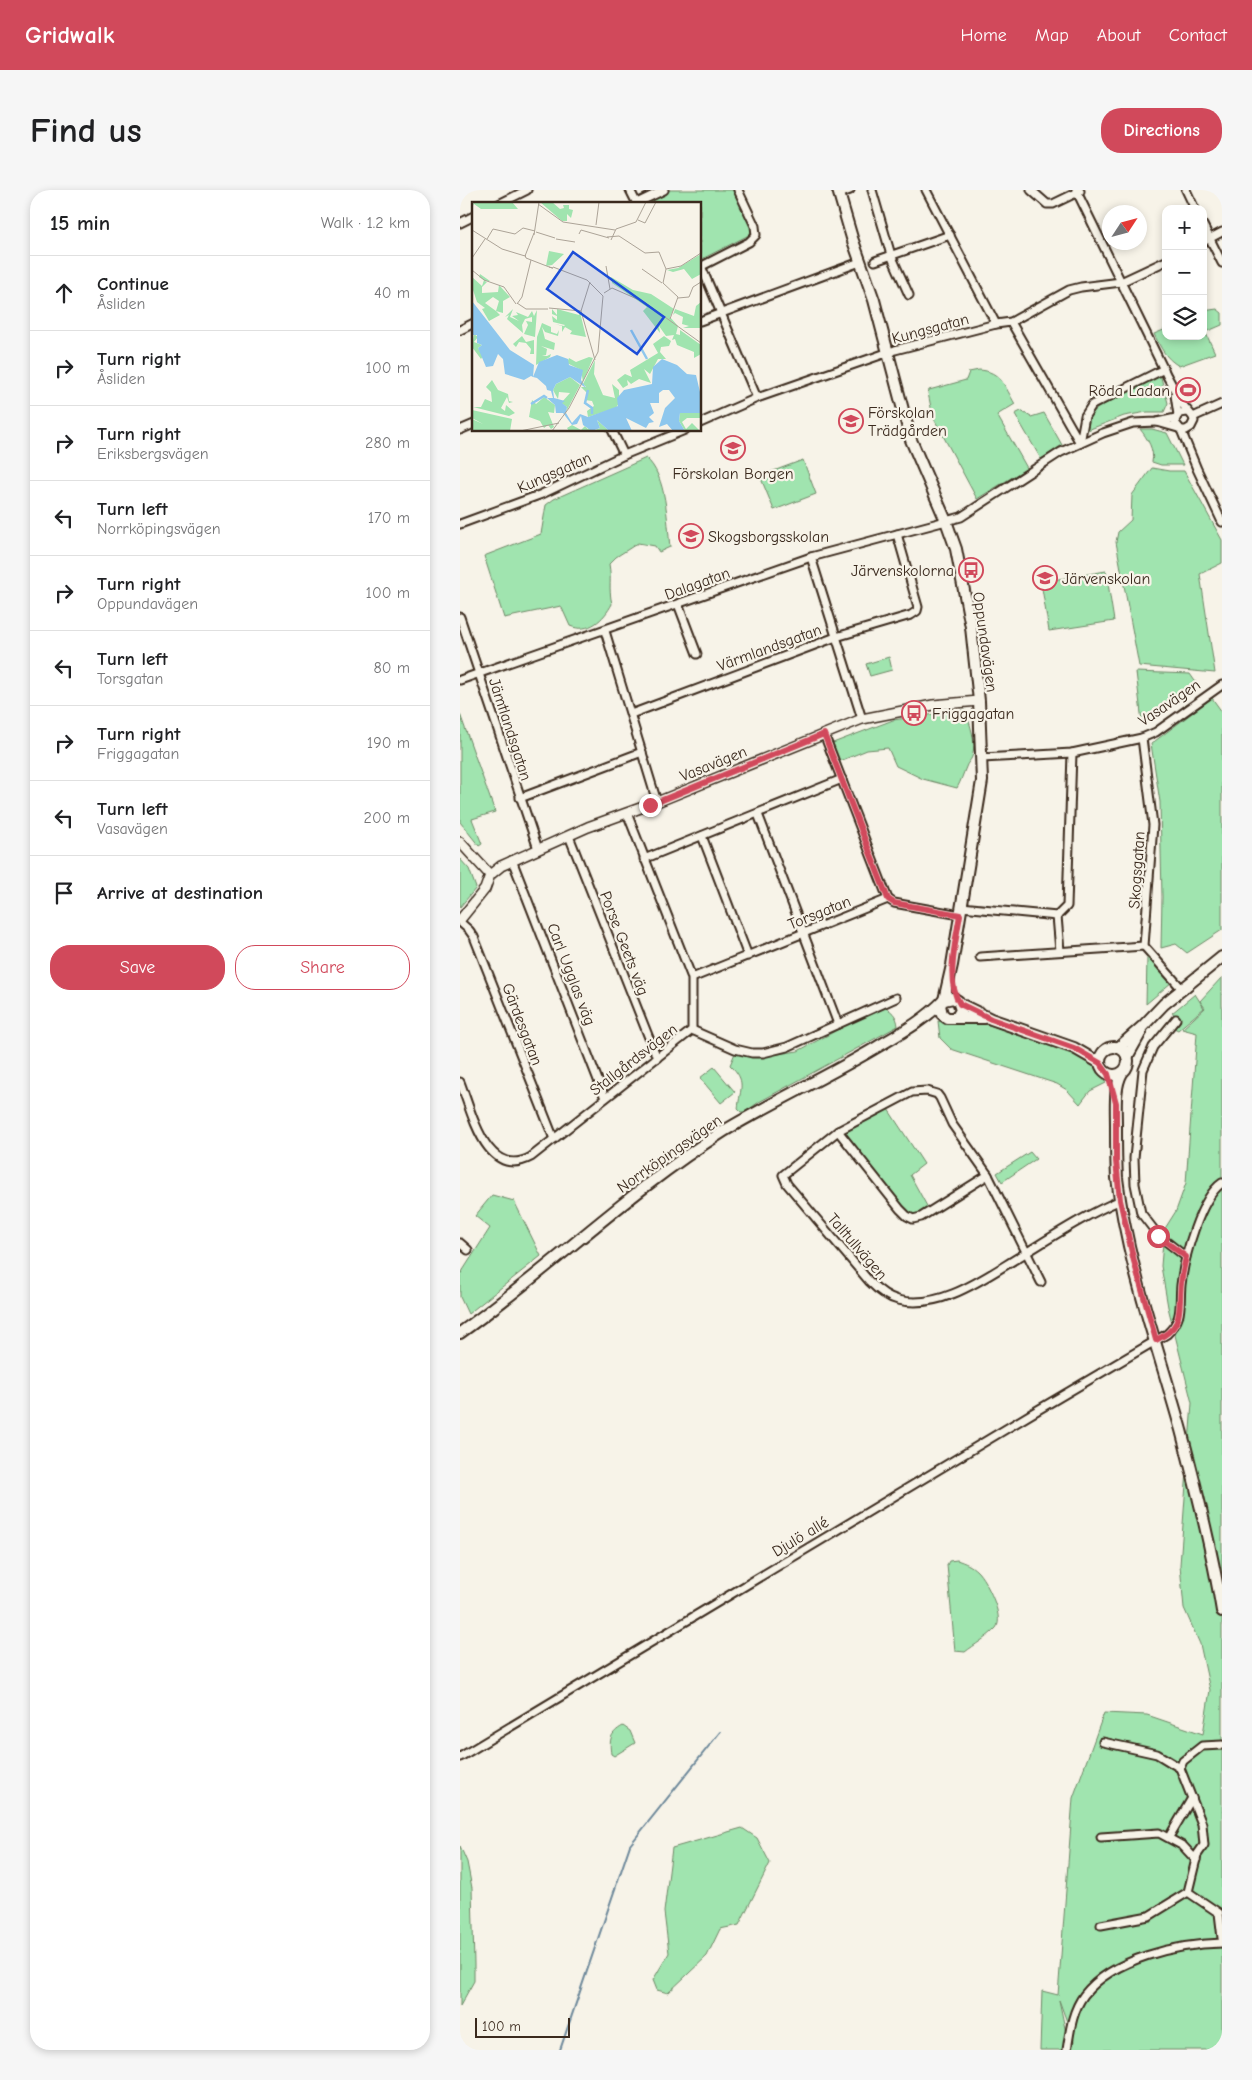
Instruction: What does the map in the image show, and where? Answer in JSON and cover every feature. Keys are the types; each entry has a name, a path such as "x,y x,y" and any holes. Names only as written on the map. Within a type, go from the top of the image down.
{"main road":[{"name":"Oppundavägen","path":"839,192 860,262 874,300 911,440 956,549 968,606 979,701 982,758 979,804 952,965 942,1002"},
{"path":"1074,1048 1104,1052 1112,1048 1118,1048 1144,1026 1159,1009 1222,957"},
{"name":"Oppundavägen","path":"952,965 959,1002"},
{"path":"991,1019 951,1018 944,1016 941,1011 942,1002 950,998 991,1019 1074,1048 1100,1063 1108,1074 1116,1103"},
{"name":"Norrköpingsvägen","path":"460,1333 620,1205 693,1152 730,1128 829,1076 914,1026 942,1002"},
{"path":"957,1017 961,1010 959,1002"},
{"name":"Norrköpingsvägen","path":"914,1026 944,1016"},
{"path":"1144,1026 1135,1046 1127,1057 1126,1068 1119,1078 1116,1103 1116,1161 1120,1200 1134,1261 1202,1514 1222,1611"},
{"path":"1118,1048 1127,1057"},
{"path":"1100,1063 1104,1052"},
{"path":"1108,1074 1116,1075 1122,1072"}],"street":[{"path":"502,202 526,190"},
{"path":"630,190 636,202"},
{"path":"641,202 664,190"},
{"path":"701,266 753,239 756,232 739,192 748,190"},
{"path":"839,192 850,190"},
{"path":"872,190 891,255 909,295"},
{"path":"926,190 996,324"},
{"path":"1031,190 1047,204 1053,204 1078,191 1164,369 1190,415 1193,424 1190,429 1190,449"},
{"path":"1186,190 1193,205"},
{"path":"460,223 472,217"},
{"path":"1207,240 1222,232"},
{"path":"875,260 950,235"},
{"path":"1207,241 1222,263"},
{"path":"701,321 860,262"},
{"name":"Kungsgatan","path":"701,423 757,398 895,350 996,324 1011,322 1069,290 1121,282 1162,263"},
{"path":"701,268 757,398"},
{"path":"1011,322 1080,444"},
{"path":"460,330 472,323"},
{"path":"1080,444 1085,416 1092,405 1164,369"},
{"path":"1173,387 1177,416 1175,422 1190,449 1197,469 1222,522"},
{"path":"1156,422 1177,416 1182,412 1190,415 1222,404"},
{"name":"Dalagatan","path":"460,680 605,631 811,557 965,515 1062,452 1122,426 1143,422 1156,422"},
{"path":"1156,422 1180,429 1190,429"},
{"path":"460,430 472,425"},
{"path":"612,431 624,455"},
{"name":"Kungsgatan","path":"460,524 542,494 624,455 683,431"},
{"name":"Värmlandsgatan","path":"631,714 836,637 911,615 917,611 918,607 897,534"},
{"path":"811,557 862,719"},
{"path":"678,604 697,654"},
{"name":"Jämtlandsgatan","path":"460,617 538,849"},
{"path":"605,631 657,802"},
{"name":"Vasavägen","path":"982,758 1072,753 1142,738 1156,732 1222,685"},
{"name":"Vasavägen","path":"460,921 485,889 490,875 512,860 862,719 933,705 979,701"},
{"path":"824,734 888,899 894,903 960,911 1057,916 1067,906 1072,753"},
{"name":"Skogsgatan","path":"1142,738 1153,825 1144,946"},
{"path":"520,798 642,752"},
{"path":"644,859 842,779"},
{"name":"Stallgårdsvägen","path":"460,1082 488,1150 503,1161 522,1162 692,1030 692,978 627,813"},
{"path":"758,814 838,1024"},
{"name":"Porse Geets väg","path":"569,836 656,1058"},
{"path":"702,836 748,956"},
{"path":"460,842 490,875"},
{"name":"Carl Ugglas väg","path":"512,860 605,1098"},
{"name":"Torsgatan","path":"692,978 888,899"},
{"path":"1057,916 1060,951"},
{"name":"Gärdesgatan","path":"460,921 474,937 554,1139"},
{"path":"980,957 1144,946 1182,989"},
{"path":"692,1030 735,1049 752,1053 763,1053 787,1047 896,998"},
{"path":"1176,1019 1153,1047 1143,1070 1134,1158 1135,1184 1141,1213 1158,1236 1186,1257"},
{"name":"Talltullvägen","path":"988,1175 952,1124 937,1094 920,1090 912,1092 838,1131 783,1175 787,1184 879,1291 898,1300 912,1301 942,1297 959,1291 1120,1200"},
{"path":"838,1131 900,1208 907,1216 913,1219 921,1217 988,1175 1041,1282"},
{"name":"Djulö allé","path":"460,1757 1167,1334 1179,1319 1181,1284 1186,1257 1209,1196 1222,1182"},
{"path":"460,1243 468,1250"},
{"path":"1101,1925 1149,1916 1188,1892 1196,1860 1204,1845 1202,1824 1180,1768 1157,1754 1103,1742"},
{"path":"1180,1768 1183,1761 1202,1746 1222,1745"},
{"path":"1168,1837 1192,1798"},
{"path":"1101,1836 1156,1832 1183,1846 1196,1860"},
{"path":"1188,1892 1219,1912 1222,1938"},
{"path":"1067,2050 1077,2008 1084,1995 1110,1974 1164,1950 1222,1943"}],"green space":[{"path":"668,190 735,190 753,228 749,235 701,259 701,202 644,202"},
{"path":"1217,309 1222,313 1222,325 1208,331 1207,310"},
{"path":"1162,331 1162,340 1207,340 1207,336 1215,353 1179,366 1167,356 1154,334"},
{"path":"979,370 992,373 1002,381 1015,404 997,415 1027,468 977,499 933,417 928,393 929,390 966,380 969,372"},
{"path":"1160,374 1168,403 1164,412 1147,412 1124,416 1085,431 1088,418 1098,408"},
{"path":"1021,411 1031,417 1044,413 1062,445 1041,459 1015,414"},
{"path":"1140,429 1152,429 1167,433 1183,465 1161,465 1152,462 1153,458 1148,440"},
{"path":"646,458 653,466 662,487 667,512 670,547 659,552 655,546 638,543 616,557 609,564 612,604 605,615 590,627 577,628 570,626 561,606 504,618 484,556 541,534 546,505 554,499"},
{"path":"803,460 816,494 774,510 760,476"},
{"path":"1152,468 1184,471 1222,540 1222,563 1200,574 1215,673 1139,666 1116,542 1118,532 1131,520 1132,495"},
{"path":"1106,571 1114,621 1049,631 1041,582"},
{"path":"889,657 892,670 870,676 866,664"},
{"path":"1136,672 1190,674 1197,684 1142,722"},
{"path":"1212,698 1222,712 1222,930 1187,953 1176,944 1161,948 1160,802 1151,744"},
{"path":"965,710 974,745 972,757 957,788 923,779 896,766 888,748 867,750 840,761 833,743 893,720"},
{"path":"460,714 495,812 472,819 482,844 479,846 460,822"},
{"path":"460,859 469,869 476,888 460,907"},
{"path":"1147,958 1172,982 1146,1004"},
{"path":"1222,977 1222,2050 1072,2050 1074,2041 1059,2000 1067,2038 1063,2050 1040,2050 1042,1991 1058,1995 1073,1798 1104,1713 1147,1715 1203,1734 1210,1690 1200,1644 1184,1608 1180,1565 1192,1403 1168,1307 1161,1266 1164,1230 1176,1211 1186,1183 1197,1033 1182,1029 1205,1008 1200,1001"},
{"path":"1195,994 1204,1008 1178,1030 1174,1028 1180,1022 1178,1016 1172,1013"},
{"path":"882,1006 893,1013 898,1026 759,1102 745,1112 741,1112 738,1109 741,1080 730,1065 735,1053 759,1057 798,1051"},
{"path":"974,1020 1082,1056 1096,1066 1106,1083 1090,1091 1080,1104 1067,1090 1057,1084 951,1049 940,1038 938,1021 951,1024"},
{"path":"714,1067 735,1092 721,1103 700,1078"},
{"path":"888,1109 924,1164 910,1175 928,1208 914,1216 902,1207 844,1131"},
{"path":"1030,1152 1036,1159 1002,1182 997,1173"},
{"path":"492,1195 514,1201 541,1256 468,1314 460,1297 460,1275 490,1228 475,1216"},
{"path":"957,1560 972,1567 981,1576 993,1599 998,1616 996,1628 965,1652 955,1651 947,1565 949,1561"},
{"path":"623,1726 630,1731 635,1743 614,1756 611,1754 611,1737 615,1731"},
{"path":"742,1828 757,1838 770,1863 739,1925 720,1929 707,1956 668,1993 657,1990 653,1980 669,1953 664,1912 672,1848"},
{"path":"460,1846 467,1862 472,1888 474,1981 460,2006"}],"waterway":[{"path":"560,2050 630,1845 720,1732"}],"place":[{"name":"Röda Ladan","path":"1188,390"},
{"name":"Förskolan Trädgården","path":"851,421"},
{"name":"Förskolan Borgen","path":"733,448"},
{"name":"Skogsborgsskolan","path":"691,536"},
{"name":"Järvenskolorna","path":"971,570"},
{"name":"Järvenskolan","path":"1045,578"},
{"name":"Friggagatan","path":"914,713"}],"route":[{"path":"650,805 824,734 888,899 894,903 960,915 952,965 957,1000 960,1004 991,1019 1074,1048 1100,1063 1102,1069 1108,1074 1116,1103 1116,1161 1120,1200 1143,1297 1156,1340 1167,1334 1179,1319 1181,1284 1186,1257 1158,1236"}]}
